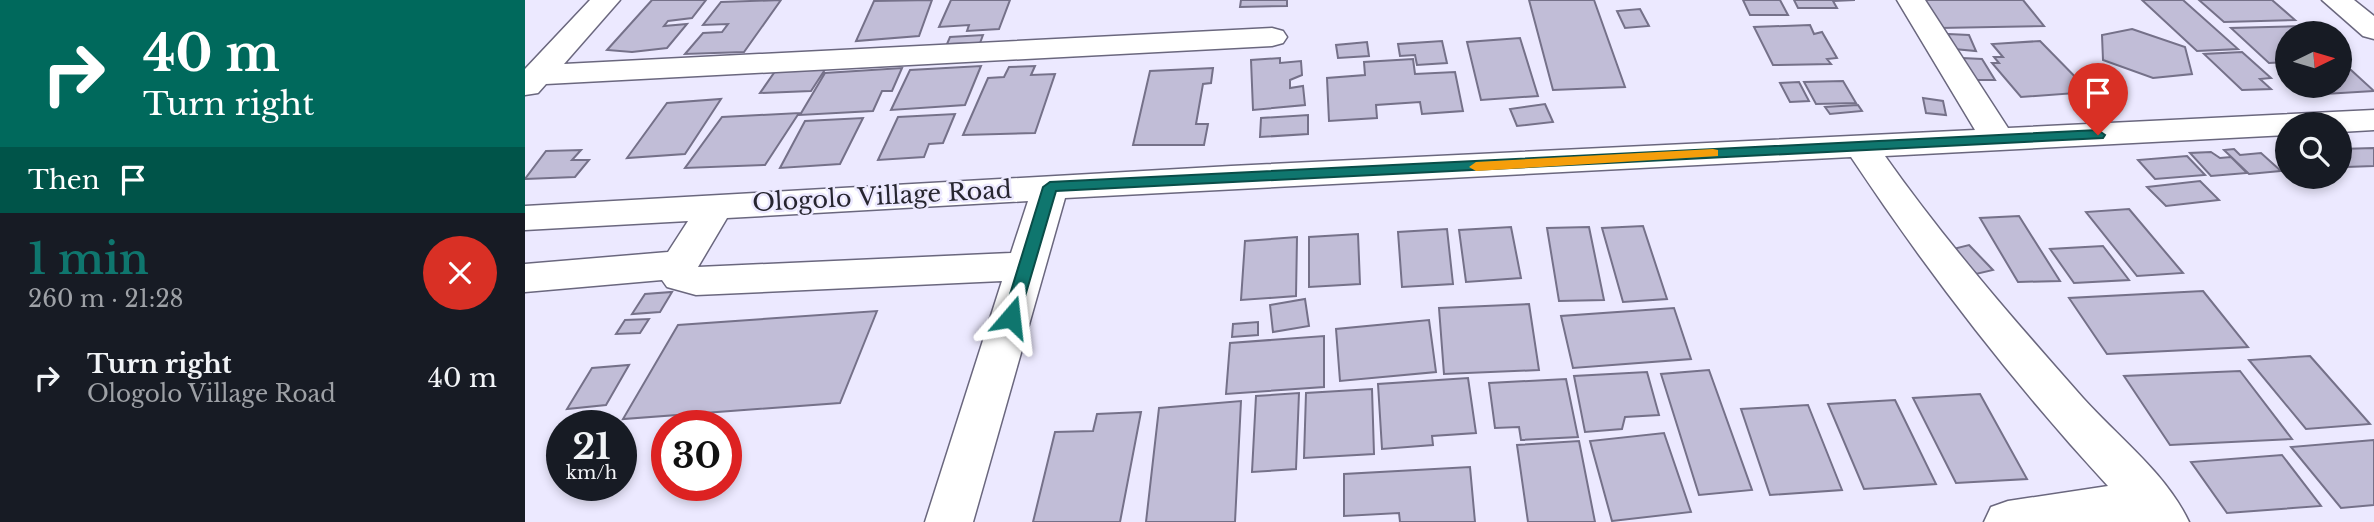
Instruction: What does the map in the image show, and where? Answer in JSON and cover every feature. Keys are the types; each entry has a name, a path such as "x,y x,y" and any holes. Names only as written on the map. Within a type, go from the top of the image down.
{"street":[{"path":"531,82 606,0"},
{"path":"1911,0 1998,139"},
{"path":"2336,0 2374,30"},
{"path":"531,82 1272,37"},
{"path":"2352,121 2374,120"},
{"name":"Ologolo Village Road","path":"525,218 1050,187 2275,126"},
{"path":"1860,145 1906,215 2081,425 2158,511"},
{"path":"949,522 1050,187"},
{"path":"716,206 676,271 681,277 696,281 1027,266"},
{"path":"525,278 680,265"},
{"path":"2008,522 2158,511"}],"building":[{"path":"652,0 706,0 692,18 668,21 664,26 687,24 667,48 632,52 607,50"},
{"path":"781,0 744,52 685,54 703,33 722,32 728,24 703,25 721,2"},
{"path":"932,0 919,36 856,41 874,1"},
{"path":"951,0 1010,0 999,29 967,31 969,25 939,27"},
{"path":"1241,0 1287,0 1287,6 1240,7"},
{"path":"1529,0 1594,0 1625,87 1553,90"},
{"path":"1743,0 1780,0 1788,15 1750,15"},
{"path":"1794,0 1855,0 1833,1 1837,8 1798,8"},
{"path":"1921,0 2023,0 2044,26 1940,28"},
{"path":"2142,0 2183,0 2238,49 2197,51"},
{"path":"2199,0 2272,0 2295,20 2224,22"},
{"path":"1640,9 1649,26 1625,28 1617,11"},
{"path":"1810,25 1814,34 1822,32 1837,58 1827,59 1831,64 1773,65 1754,27"},
{"path":"2275,27 2275,63 2269,63 2231,28"},
{"path":"2132,29 2185,47 2192,74 2153,78 2103,60 2102,35"},
{"path":"1948,34 1969,35 1976,51 1954,49"},
{"path":"983,35 980,43 947,44 950,37"},
{"path":"1520,38 1538,96 1481,100 1467,42"},
{"path":"1442,41 1447,63 1417,65 1415,55 1400,56 1398,44"},
{"path":"2040,41 2090,92 2021,97 1992,63 1999,63 1994,57 2003,57 1992,44"},
{"path":"1367,42 1369,56 1338,58 1336,45"},
{"path":"2242,52 2271,78 2260,79 2271,89 2242,90 2204,54"},
{"path":"1280,58 1280,63 1301,61 1302,75 1290,80 1290,88 1303,86 1305,105 1253,110 1251,60"},
{"path":"1962,58 1982,59 1995,80 1975,80"},
{"path":"1413,59 1415,74 1455,72 1463,111 1422,114 1420,102 1376,105 1377,118 1329,121 1327,78 1365,75 1364,62"},
{"path":"981,66 965,105 891,110 910,70"},
{"path":"1035,66 1031,75 1055,74 1035,133 963,135 988,78 1004,77 1009,67"},
{"path":"826,68 811,91 760,93 776,70"},
{"path":"902,68 892,91 882,91 873,111 800,115 825,73"},
{"path":"1213,68 1211,83 1203,84 1196,124 1208,124 1204,145 1133,145 1150,71"},
{"path":"2352,71 2374,91 2352,92"},
{"path":"1843,81 1856,103 1816,104 1804,82"},
{"path":"1799,82 1809,101 1790,102 1780,83"},
{"path":"1923,98 1943,101 1946,115 1926,113"},
{"path":"721,99 685,154 627,158 667,103"},
{"path":"1545,104 1553,122 1517,126 1510,109"},
{"path":"1858,105 1862,111 1830,114 1825,107"},
{"path":"799,113 765,165 685,168 722,117"},
{"path":"955,114 943,143 929,144 924,157 878,160 898,117"},
{"path":"1308,115 1308,134 1260,137 1261,118"},
{"path":"863,118 840,164 780,168 805,121"},
{"path":"2374,148 2374,166 2352,167 2352,149"},
{"path":"2234,149 2240,155 2261,153 2275,166 2275,172 2249,174 2224,150"},
{"path":"581,150 572,160 589,160 575,177 525,179 546,151"},
{"path":"2211,152 2220,158 2231,157 2247,173 2211,176 2190,153"},
{"path":"2187,156 2205,175 2155,179 2138,160"},
{"path":"2200,181 2219,200 2166,206 2147,187"},
{"path":"2129,209 2183,273 2137,276 2086,212"},
{"path":"2019,216 2060,281 2018,282 1980,218"},
{"path":"1643,226 1667,299 1623,302 1602,228"},
{"path":"1511,227 1521,278 1466,282 1459,230"},
{"path":"1589,227 1604,300 1559,301 1547,228"},
{"path":"1447,229 1453,284 1402,287 1398,232"},
{"path":"1358,234 1360,284 1309,287 1309,237"},
{"path":"1297,237 1296,296 1241,300 1245,241"},
{"path":"1969,245 1993,270 1976,274 1953,249"},
{"path":"2103,246 2129,280 2074,283 2050,249"},
{"path":"2203,291 2248,347 2107,354 2069,298"},
{"path":"672,292 660,312 632,314 645,294"},
{"path":"1305,299 1309,326 1273,332 1270,305"},
{"path":"1529,304 1539,370 1444,374 1439,308"},
{"path":"1674,308 1691,359 1573,368 1561,316"},
{"path":"877,311 840,403 742,410 651,410 651,417 637,418 637,410 628,410 678,325"},
{"path":"649,319 640,333 616,334 625,320"},
{"path":"1429,320 1436,372 1340,381 1336,329"},
{"path":"1258,322 1258,335 1232,337 1233,324"},
{"path":"1324,336 1324,387 1226,394 1230,343"},
{"path":"2310,356 2370,424 2306,429 2249,360"},
{"path":"629,365 606,405 567,409 592,368"},
{"path":"1709,370 1752,490 1699,495 1661,374"},
{"path":"2240,371 2292,439 2170,445 2124,376"},
{"path":"1647,372 1659,415 1625,417 1622,429 1585,432 1574,376"},
{"path":"1468,378 1476,433 1432,436 1433,445 1382,449 1378,384"},
{"path":"1566,379 1578,437 1521,440 1519,427 1495,428 1489,383"},
{"path":"1372,389 1374,454 1304,458 1306,393"},
{"path":"1299,393 1296,469 1252,472 1256,396"},
{"path":"1980,394 2027,479 1956,483 1913,398"},
{"path":"1895,400 1936,484 1864,489 1828,404"},
{"path":"1241,401 1235,522 1146,522 1159,408"},
{"path":"1808,405 1842,490 1770,495 1741,409"},
{"path":"1141,412 1120,522 1033,522 1055,432 1093,431 1097,414"},
{"path":"1664,433 1691,512 1612,521 1590,441"},
{"path":"2374,440 2374,505 2341,508 2291,447"},
{"path":"1579,441 1595,522 1528,522 1517,445"},
{"path":"2282,455 2321,506 2227,513 2191,462"},
{"path":"1470,467 1475,522 1400,522 1399,513 1344,516 1344,474"}],"slow traffic":[{"path":"1476,167 1713,153"}],"route":[{"path":"1011,317 1050,187 2098,135"}]}
